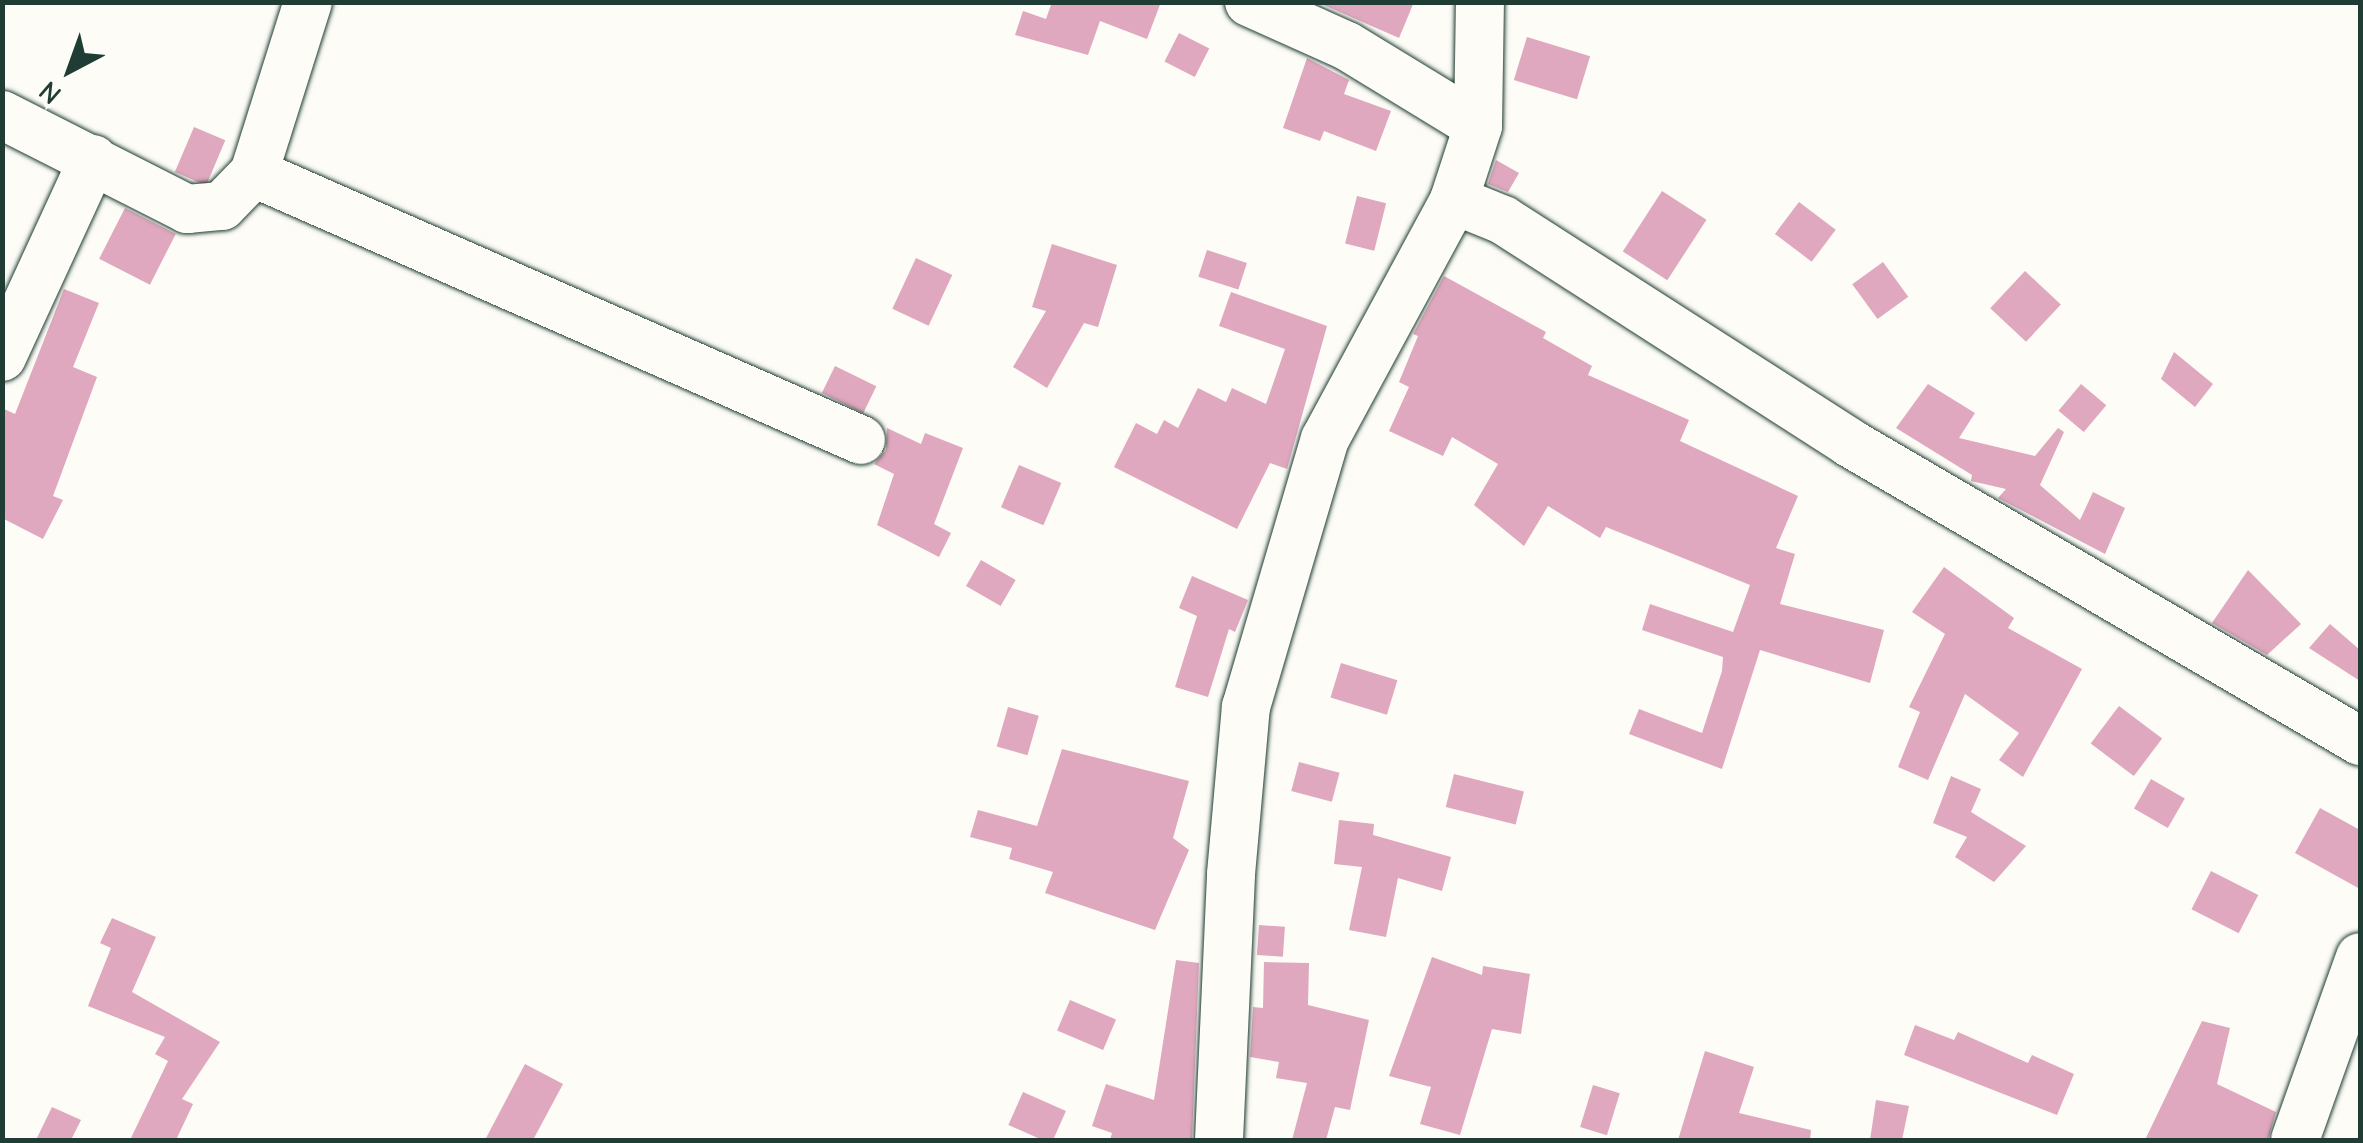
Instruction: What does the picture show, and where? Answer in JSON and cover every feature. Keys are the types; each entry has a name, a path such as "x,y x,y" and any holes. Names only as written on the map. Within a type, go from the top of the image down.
{"street":[{"path":"2,115 188,208 208,211 230,203 254,172 308,2"},
{"path":"1249,2 1346,46 1478,126"},
{"path":"1220,1140 1231,874 1246,707 1325,439 1454,200 1478,126 1480,2"},
{"path":"2,356 92,159"},
{"path":"254,172 861,440"},
{"path":"1454,200 1503,220 1850,444 2360,741"},
{"path":"2295,1140 2360,957"}],"building":[{"path":"1052,2 1161,2 1147,39 1100,21 1088,55 1015,35 1023,11 1046,19"},
{"path":"1317,2 1414,2 1399,38"},
{"path":"1179,33 1209,48 1195,77 1164,62"},
{"path":"1527,37 1590,56 1577,99 1514,80"},
{"path":"1307,58 1349,80 1344,94 1391,111 1376,151 1324,131 1320,141 1283,128"},
{"path":"194,127 225,140 206,185 175,172"},
{"path":"1496,160 1519,173 1508,192 1488,184"},
{"path":"1662,191 1706,220 1667,280 1623,251"},
{"path":"1357,196 1386,203 1374,251 1345,244"},
{"path":"1799,202 1836,230 1812,262 1775,234"},
{"path":"125,208 176,234 150,285 99,259"},
{"path":"1052,244 1117,265 1098,327 1084,323 1047,388 1013,367 1046,311 1032,307"},
{"path":"1207,250 1247,263 1238,290 1198,277"},
{"path":"916,258 952,275 929,326 892,309"},
{"path":"1883,262 1908,297 1878,319 1852,284"},
{"path":"2025,271 2061,304 2026,342 1990,308"},
{"path":"1444,276 1546,332 1543,338 1592,366 1588,375 1689,420 1680,441 1798,496 1776,548 1795,554 1780,604 1884,630 1870,683 1760,650 1722,769 1629,734 1639,709 1702,733 1722,671 1723,657 1642,630 1650,604 1733,632 1750,585 1606,527 1600,538 1548,506 1524,546 1474,505 1498,464 1452,437 1443,456 1389,431 1409,387 1399,382 1418,336 1413,334"},
{"path":"64,289 99,303 73,367 97,377 53,496 63,500 43,539 2,518 2,408 15,414"},
{"path":"1231,292 1327,326 1287,469 1270,463 1237,529 1114,467 1136,423 1157,434 1164,420 1178,428 1198,388 1226,402 1232,388 1266,404 1285,349 1219,326"},
{"path":"2174,352 2213,384 2195,407 2161,379"},
{"path":"835,366 876,386 863,413 822,393"},
{"path":"1928,384 1975,413 1959,438 2035,456 2058,428 2064,432 2040,485 2080,520 2093,492 2125,508 2105,554 1998,498 2006,489 1971,481 1972,475 1896,428"},
{"path":"2081,384 2106,405 2084,432 2059,411"},
{"path":"887,428 921,444 925,433 963,448 934,524 951,533 939,557 877,525 894,474 874,464 886,450"},
{"path":"1019,465 1061,483 1043,525 1001,507"},
{"path":"981,560 1016,580 1001,606 966,586"},
{"path":"1944,567 2014,618 2008,628 2082,669 2023,777 1999,760 2019,733 1965,694 1928,780 1898,767 1920,712 1909,707 1945,634 1912,612"},
{"path":"2248,570 2301,624 2267,655 2212,623"},
{"path":"1192,576 1248,600 1235,632 1229,629 1208,697 1175,687 1197,616 1179,608"},
{"path":"2330,624 2360,650 2360,681 2309,648"},
{"path":"1341,663 1397,680 1387,715 1330,697"},
{"path":"2119,706 2162,738 2134,776 2091,744"},
{"path":"1008,707 1039,716 1027,755 997,746"},
{"path":"1062,749 1189,781 1173,838 1189,850 1155,930 1045,893 1053,872 1009,859 1012,848 970,837 978,810 1037,826"},
{"path":"1299,762 1340,773 1332,802 1291,791"},
{"path":"1454,774 1524,791 1516,824 1446,807"},
{"path":"1951,776 1981,789 1971,812 2026,846 1994,882 1955,857 1967,837 1933,823"},
{"path":"2151,779 2185,798 2168,828 2134,808"},
{"path":"2320,808 2360,830 2360,889 2295,853"},
{"path":"1339,820 1374,824 1373,835 1451,857 1442,891 1398,878 1386,937 1349,930 1362,867 1334,864"},
{"path":"2211,871 2258,895 2239,933 2191,909"},
{"path":"112,918 156,937 132,992 220,1042 182,1099 193,1104 176,1140 130,1140 168,1061 155,1054 165,1037 88,1006 111,948 100,943"},
{"path":"1259,925 1285,927 1283,957 1257,955"},
{"path":"1432,957 1482,975 1483,966 1530,974 1521,1034 1492,1029 1460,1135 1420,1124 1431,1087 1389,1076"},
{"path":"1176,960 1199,963 1192,1140 1110,1140 1112,1133 1092,1126 1106,1084 1154,1100"},
{"path":"1264,962 1309,963 1308,1005 1369,1020 1350,1110 1335,1107 1326,1140 1292,1140 1307,1083 1276,1078 1279,1062 1250,1057 1253,1007 1263,1008"},
{"path":"1070,1000 1116,1020 1103,1050 1057,1030"},
{"path":"2202,1021 2230,1028 2217,1084 2276,1112 2268,1140 2145,1140"},
{"path":"1915,1025 1954,1040 1958,1032 2028,1063 2032,1055 2074,1074 2057,1115 1904,1055"},
{"path":"1705,1051 1754,1067 1739,1113 1811,1130 1810,1140 1678,1140"},
{"path":"525,1064 563,1084 533,1140 485,1140"},
{"path":"1593,1085 1620,1093 1607,1135 1580,1127"},
{"path":"1023,1092 1066,1111 1053,1140 1042,1140 1008,1125"},
{"path":"1876,1100 1909,1106 1902,1140 1870,1140"},
{"path":"52,1107 81,1120 71,1140 36,1140"}]}
